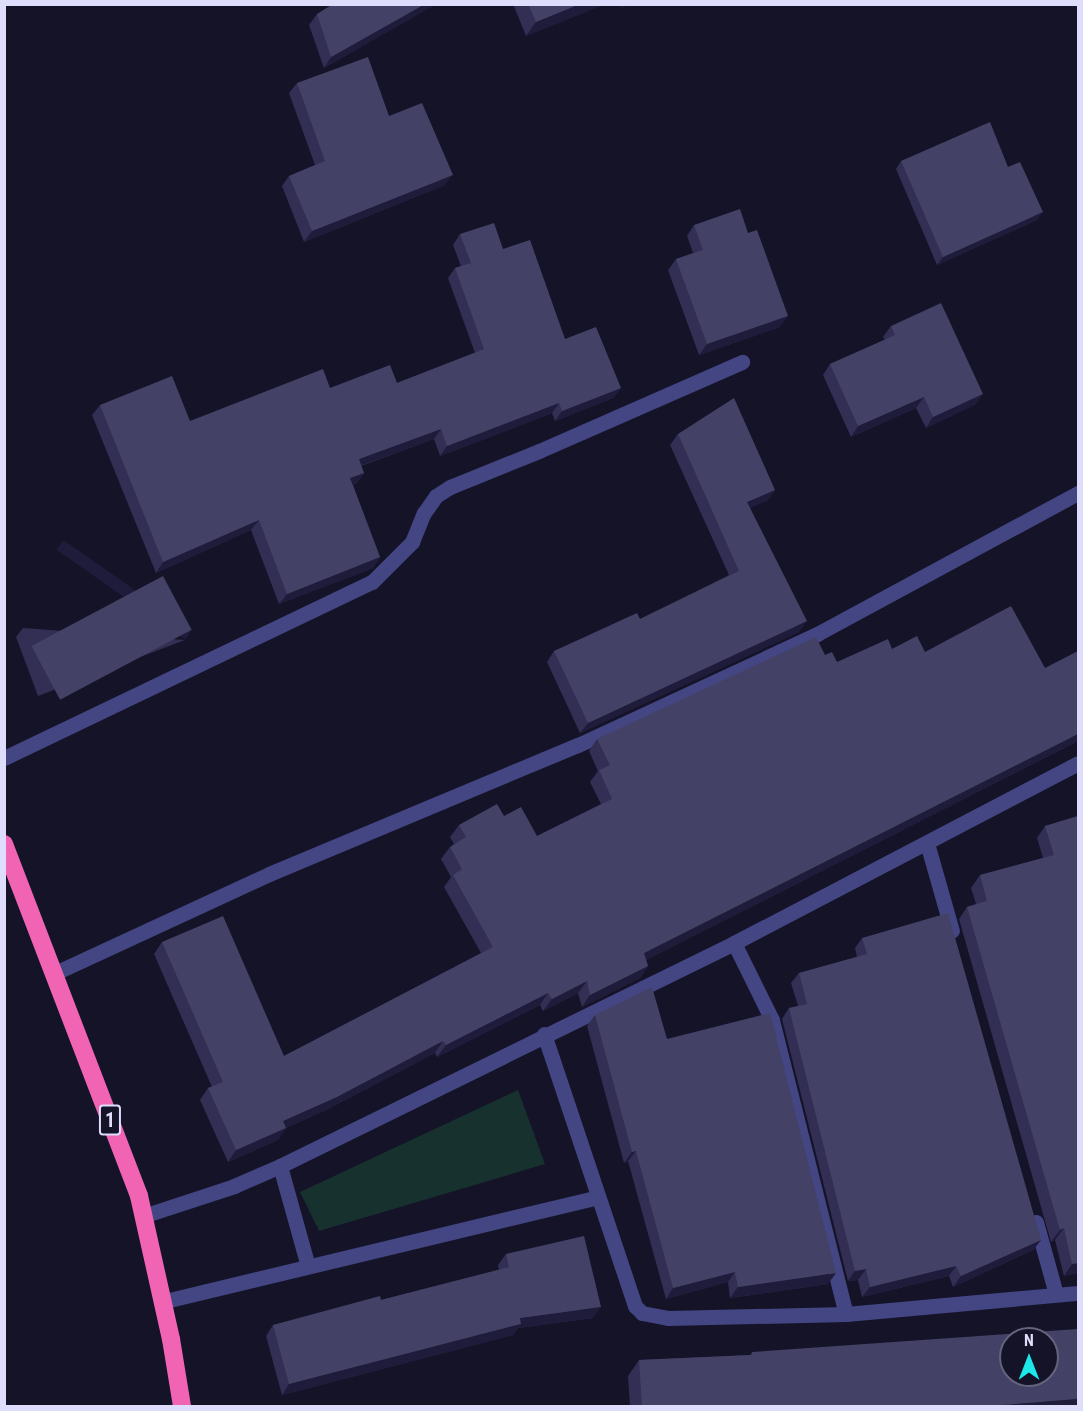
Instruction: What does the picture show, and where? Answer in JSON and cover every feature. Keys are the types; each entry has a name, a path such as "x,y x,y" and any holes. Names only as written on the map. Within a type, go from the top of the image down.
{"highway":[{"name":"1","path":"4,844 139,1196 182,1407"}],"street":[{"path":"4,758 372,582 412,542 424,513 436,496 450,487 539,451 742,362"},
{"path":"55,973 269,874 578,745 818,634 1078,493"},
{"path":"144,1215 234,1186 280,1166 544,1034 734,943 1078,763"},
{"path":"927,843 956,945"},
{"path":"734,943 772,1020 846,1314"},
{"path":"544,1034 635,1306 642,1313 668,1318 846,1314 1078,1293"},
{"path":"280,1166 308,1266"},
{"path":"161,1302 598,1197"},
{"path":"1030,1204 1056,1294"}],"green space":[{"path":"518,1090 545,1164 319,1231 300,1192"}],"building":[{"path":"333,4 425,4 331,57 317,14"},
{"path":"528,4 580,4 536,22"},
{"path":"368,57 389,116 422,103 453,175 312,231 289,176 325,161 297,83"},
{"path":"990,122 1008,167 1020,162 1043,212 943,257 901,161"},
{"path":"740,209 748,233 757,230 788,316 707,344 676,259 703,250 694,225"},
{"path":"494,223 503,249 530,240 565,339 596,327 621,388 562,411 559,403 447,446 441,429 359,459 364,473 350,478 380,557 287,594 259,520 163,562 100,405 172,376 190,421 323,369 330,388 390,365 397,383 484,349 455,268 471,263 460,234"},
{"path":"941,303 983,394 933,417 924,397 858,426 830,364 895,335 891,326"},
{"path":"734,398 775,490 747,502 807,621 588,723 554,651 637,613 640,619 739,571 678,434"},
{"path":"163,576 192,630 60,700 31,646"},
{"path":"1011,606 1045,668 1078,651 1078,734 644,953 648,966 590,995 587,981 552,999 548,993 446,1045 443,1041 337,1097 283,1121 286,1128 236,1150 208,1088 223,1082 162,942 223,916 284,1056 493,947 453,875 462,869 450,847 466,837 459,825 497,804 504,816 521,807 537,836 612,799 599,770 610,765 597,739 816,637 825,655 832,652 837,662 888,639 892,649 917,636 925,652"},
{"path":"1078,816 1078,1263 1072,1264 1064,1228 1060,1230 967,907 987,901 980,875 1054,855 1045,826"},
{"path":"948,913 1041,1240 961,1276 956,1266 870,1287 866,1269 855,1271 789,1008 807,1004 799,973 867,954 862,938"},
{"path":"652,987 667,1039 770,1013 836,1273 738,1287 735,1272 673,1288 636,1151 632,1152 595,1015"},
{"path":"584,1236 601,1307 520,1318 521,1324 289,1384 273,1325 380,1296 381,1300 509,1267 506,1254"},
{"path":"1078,1329 1078,1399 976,1407 642,1407 639,1360 752,1355 752,1352 999,1335 999,1387 1059,1387 1059,1330"}]}
